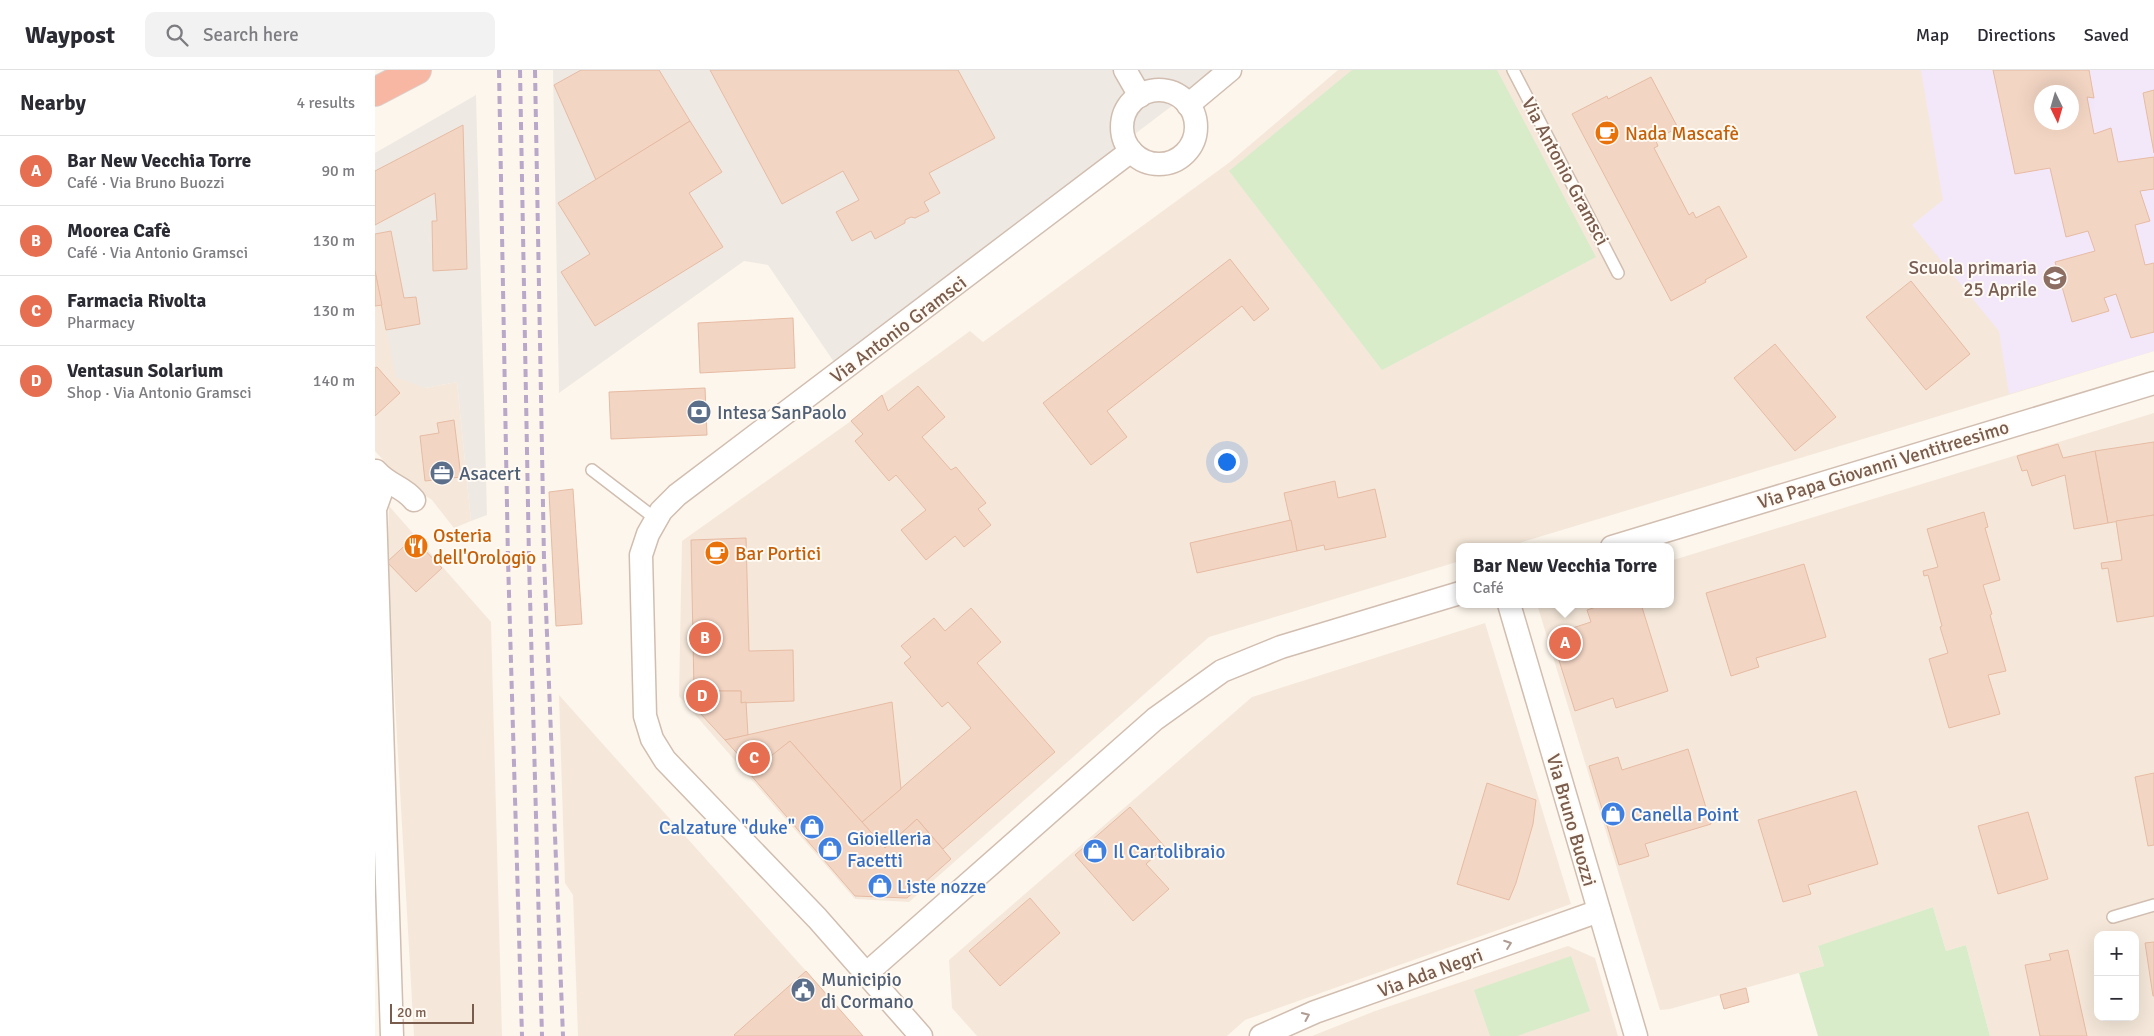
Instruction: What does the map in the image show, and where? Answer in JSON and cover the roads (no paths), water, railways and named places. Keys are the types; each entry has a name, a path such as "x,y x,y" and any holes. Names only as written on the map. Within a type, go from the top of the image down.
{"highway":[{"path":"375,92 417,70"}],"street":[{"path":"1125,70 1140,96"},
{"path":"1189,105 1230,70"},
{"path":"1149,92 1171,93 1189,105 1194,116 1196,128 1194,141 1187,152 1177,160 1165,164 1153,164 1141,159 1131,151 1125,140 1123,122 1130,105 1140,96 1149,92"},
{"name":"Via Antonio Gramsci","path":"921,1036 817,918 665,760 652,739 645,716 643,687 641,555 648,534 656,519 661,511 677,495 1131,151"},
{"name":"Via Papa Giovanni Ventitreesimo","path":"1625,543 2154,383"},
{"path":"392,1036 375,509 380,475 408,492 414,500"},
{"path":"867,974 1155,719 1222,671 1281,647 1456,594"},
{"name":"Via Bruno Buozzi","path":"1510,608 1636,1036"},
{"name":"Via Ada Negri","path":"1261,1036 1315,1012 1599,911"}],"lane":[{"name":"Via Antonio Gramsci","path":"1513,70 1619,273"},
{"path":"592,470 656,519"},
{"path":"2113,917 2154,905"}],"railway":[{"path":"499,70 508,560 522,1036"},
{"path":"520,70 529,560 542,1036"},
{"path":"535,70 544,559 563,1036"}],"place":[{"name":"Nada Mascafè","path":"1607,133"},
{"name":"Scuola primaria 25 Aprile","path":"2055,278"},
{"name":"Intesa SanPaolo","path":"699,412"},
{"name":"Asacert","path":"442,473"},
{"name":"Osteria dell'Orologio","path":"416,546"},
{"name":"Bar Portici","path":"717,553"},
{"name":"Moorea Cafè","path":"705,638"},
{"name":"Bar New Vecchia Torre","path":"1565,643"},
{"name":"Ventasun Solarium","path":"702,696"},
{"name":"Farmacia Rivolta","path":"754,758"},
{"name":"Canella Point","path":"1613,814"},
{"name":"Calzature \"duke\"","path":"812,827"},
{"name":"Gioielleria Facetti","path":"830,849"},
{"name":"Il Cartolibraio","path":"1095,851"},
{"name":"Liste nozze","path":"880,886"},
{"name":"Municipio di Cormano","path":"803,990"}]}
